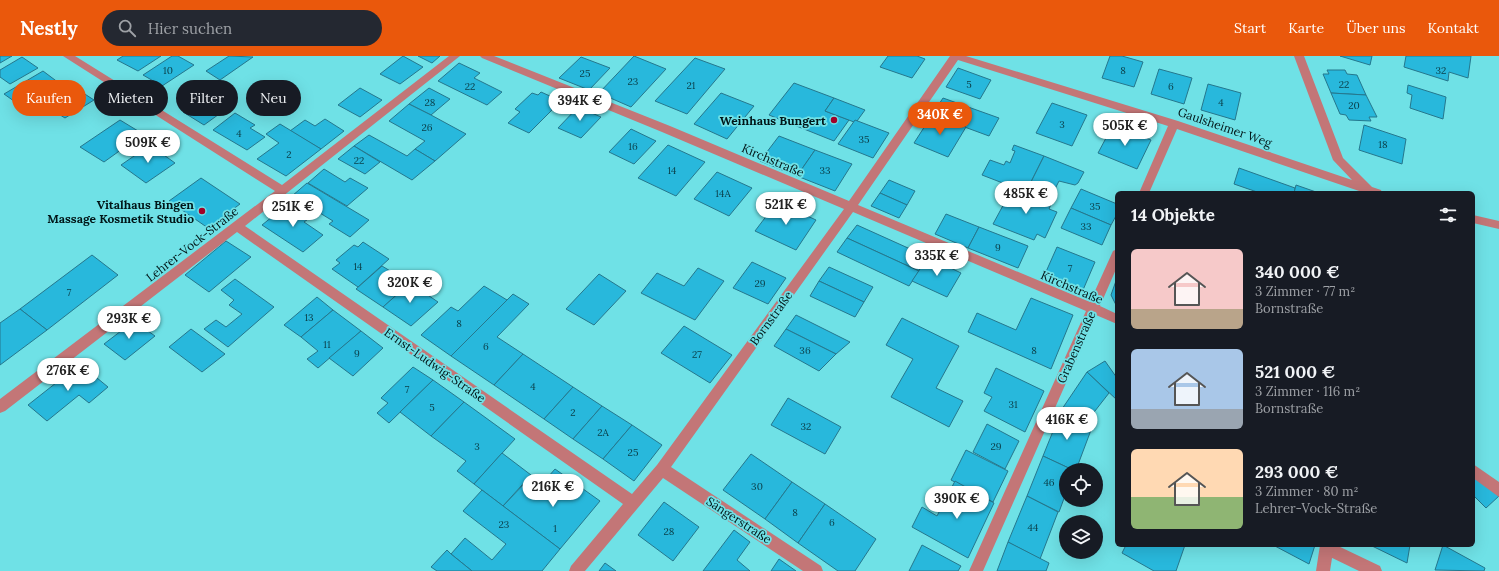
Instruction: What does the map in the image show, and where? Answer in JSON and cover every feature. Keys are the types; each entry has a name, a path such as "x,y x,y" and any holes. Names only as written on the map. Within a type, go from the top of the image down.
{"street":[{"path":"68,56 282,190"},
{"name":"Lehrer-Vock-Straße","path":"0,407 237,226 455,56"},
{"name":"Kirchstraße","path":"485,56 666,129 1092,310 1115,318"},
{"name":"Bornstraße","path":"576,571 662,469 851,207 956,56"},
{"name":"Gaulsheimer Weg","path":"956,56 1174,124 1370,191"},
{"path":"1300,56 1338,160 1372,191"},
{"path":"1145,191 1174,124"},
{"path":"1475,219 1499,225"},
{"name":"Ernst-Ludwig-Straße","path":"237,226 633,503"},
{"name":"Grabenstraße","path":"976,571 1115,258"},
{"name":"Sängerstraße","path":"662,469 816,571"},
{"path":"1475,472 1499,490"},
{"path":"1322,571 1327,547 1374,571"}],"building":[{"path":"0,56 12,56 0,63"},
{"path":"123,56 161,56 138,71 117,60"},
{"path":"172,56 178,56 194,65 168,82 168,80 152,80 143,75"},
{"path":"229,56 253,57 220,80 206,71"},
{"path":"403,56 423,67 400,84 380,74"},
{"path":"418,56 440,56 432,63"},
{"path":"634,56 666,69 631,107 599,93"},
{"path":"888,56 917,56 925,59 912,78 880,67"},
{"path":"1110,56 1122,56 1143,62 1134,87 1102,78"},
{"path":"1340,56 1372,56 1370,65"},
{"path":"1406,56 1471,56 1468,78 1449,72 1448,81 1404,67"},
{"path":"22,57 38,68 17,80 12,80 12,83 10,84 0,77 0,70"},
{"path":"581,57 610,68 589,90 559,78"},
{"path":"695,58 725,69 687,114 655,101"},
{"path":"459,63 480,73 474,78 502,92 487,105 438,81"},
{"path":"958,68 991,80 980,99 946,87"},
{"path":"1159,69 1192,78 1184,104 1151,94"},
{"path":"1327,70 1345,70 1347,74 1357,75 1366,95 1331,93 1323,74 1329,74"},
{"path":"43,71 55,80 28,80"},
{"path":"794,83 834,98 825,111 849,120 834,141 769,115"},
{"path":"1208,84 1241,93 1235,120 1201,110"},
{"path":"1408,85 1446,97 1443,119 1410,108 1412,95 1407,93"},
{"path":"360,88 382,100 360,117 338,105"},
{"path":"429,88 450,99 431,115 409,104"},
{"path":"12,89 12,100 4,94"},
{"path":"541,92 561,101 529,133 508,123 520,112 515,109 532,93 538,95"},
{"path":"721,93 754,106 727,139 694,124"},
{"path":"1331,93 1366,95 1377,117 1369,117 1371,121 1349,120 1346,115 1340,114"},
{"path":"86,95 94,100 86,105"},
{"path":"834,98 865,110 857,121 854,122 825,111"},
{"path":"943,98 999,118 989,136 932,115"},
{"path":"1052,103 1087,115 1072,146 1036,133"},
{"path":"409,104 466,134 435,161 415,149 425,141 389,121"},
{"path":"578,107 601,117 581,138 558,128"},
{"path":"238,115 255,125 250,128 265,137 247,150 213,130 231,116"},
{"path":"932,115 966,127 948,157 914,143"},
{"path":"189,116 216,116 204,125"},
{"path":"325,119 344,131 321,149 290,131 305,120 315,126"},
{"path":"120,120 143,134 104,162 80,147"},
{"path":"855,120 889,133 873,158 838,144"},
{"path":"280,124 321,149 286,176 257,159 279,143 266,134"},
{"path":"1113,125 1151,140 1137,169 1098,153"},
{"path":"1364,125 1406,139 1402,164 1359,150"},
{"path":"631,129 656,141 634,164 609,152"},
{"path":"369,135 407,156 415,149 435,161 412,180 354,146"},
{"path":"779,136 815,150 797,176 760,161"},
{"path":"150,145 175,163 146,183 121,165"},
{"path":"668,145 705,162 676,196 638,178"},
{"path":"1014,145 1044,156 1026,192 982,175 990,160 1004,165 1006,161 1010,163 1015,151 1012,150"},
{"path":"354,146 380,162 365,174 338,159"},
{"path":"815,150 852,164 835,191 797,176"},
{"path":"1044,156 1084,172 1078,183 1075,185 1059,181 1049,201 1026,192"},
{"path":"1239,168 1295,188 1294,191 1254,191 1234,184"},
{"path":"324,169 345,182 350,178 368,188 347,206 308,183"},
{"path":"717,172 752,188 729,216 694,199"},
{"path":"201,178 240,204 208,228 169,201"},
{"path":"889,180 915,191 907,205 880,193"},
{"path":"307,183 369,220 350,237 329,224 333,221 292,196"},
{"path":"1296,185 1313,191 1294,191"},
{"path":"1013,187 1052,202 1049,209 1057,212 1045,238 1037,234 1034,240 993,224"},
{"path":"1081,189 1115,203 1115,218 1111,225 1071,208"},
{"path":"880,193 907,205 899,218 871,206"},
{"path":"777,202 816,220 796,250 755,231"},
{"path":"288,204 311,217 304,222 323,235 303,252 262,225"},
{"path":"1071,208 1111,225 1102,245 1061,228"},
{"path":"946,214 979,227 968,248 935,234"},
{"path":"857,225 928,257 919,271 847,238"},
{"path":"979,227 1028,246 1018,268 968,248"},
{"path":"847,238 919,271 909,286 837,252"},
{"path":"226,241 251,257 209,292 185,275"},
{"path":"363,242 389,259 358,287 332,269 340,263 336,260 354,245 358,247"},
{"path":"1057,247 1095,262 1083,290 1045,274"},
{"path":"92,255 118,275 47,330 20,309"},
{"path":"928,257 961,273 947,297 912,281"},
{"path":"752,262 786,278 768,304 733,288"},
{"path":"382,266 410,283 383,307 356,289"},
{"path":"829,267 873,287 864,302 819,281"},
{"path":"698,268 724,281 695,320 641,293 657,273 684,286"},
{"path":"599,274 626,291 594,325 566,309"},
{"path":"235,279 274,307 228,347 204,329 216,320 226,327 242,314 229,305 234,300 221,290"},
{"path":"819,281 864,302 855,317 810,296"},
{"path":"410,283 438,302 411,326 383,307"},
{"path":"1115,284 1115,303 1111,295"},
{"path":"484,286 507,300 451,356 421,335 451,307 458,311"},
{"path":"513,294 529,304 497,337 523,354 494,385 451,356"},
{"path":"317,297 333,310 301,337 284,325"},
{"path":"1031,298 1073,315 1051,369 968,332 977,313 1016,330"},
{"path":"20,309 47,330 0,365 0,323"},
{"path":"333,310 361,331 318,368 307,359 318,351 301,337"},
{"path":"796,315 850,342 836,354 786,329"},
{"path":"902,318 959,346 936,388 963,401 949,427 891,397 913,359 886,345"},
{"path":"134,321 155,336 125,360 104,344"},
{"path":"684,326 732,355 710,383 661,353"},
{"path":"191,329 225,354 202,372 169,347"},
{"path":"786,329 836,354 819,371 774,346"},
{"path":"361,331 383,348 353,376 329,358"},
{"path":"523,354 573,387 544,419 494,385"},
{"path":"1105,361 1115,375 1115,398 1087,372"},
{"path":"80,364 108,387 89,403 79,395 47,421 28,405"},
{"path":"413,367 433,380 389,423 377,413 388,403 381,398"},
{"path":"996,368 1044,391 1025,432 984,411 992,397 984,393"},
{"path":"1087,372 1109,393 1084,425 1062,409"},
{"path":"433,380 464,402 431,436 400,412"},
{"path":"573,387 602,406 573,439 544,419"},
{"path":"788,398 841,427 825,454 771,425"},
{"path":"464,402 515,439 474,484 457,471 466,461 431,436"},
{"path":"602,406 632,425 603,459 573,439"},
{"path":"1062,409 1091,430 1079,463 1059,463 1043,456"},
{"path":"987,424 1019,441 1005,469 973,452"},
{"path":"632,425 662,445 634,481 603,459"},
{"path":"966,450 1008,471 993,502 951,480"},
{"path":"502,453 531,475 503,506 474,484"},
{"path":"751,454 792,482 765,519 723,490"},
{"path":"1043,456 1059,463 1059,507 1061,507 1059,512 1027,496"},
{"path":"555,469 600,501 560,549 503,506 524,484 535,492"},
{"path":"1475,478 1499,496 1486,508 1475,497"},
{"path":"955,481 994,503 968,558 912,527 922,507 937,516"},
{"path":"792,482 825,504 798,543 765,519"},
{"path":"482,490 560,549 542,571 472,571 451,554 465,538 492,560 506,544 463,511"},
{"path":"1027,496 1058,512 1040,559 1008,542"},
{"path":"664,502 699,527 673,561 638,535"},
{"path":"825,504 876,539 855,571 838,571 798,543"},
{"path":"734,530 750,542 737,560 750,571 703,571"},
{"path":"1008,542 1049,563 1046,571 997,571"},
{"path":"922,545 961,566 958,571 909,571"},
{"path":"1125,547 1184,547 1176,571 1154,571 1122,553"},
{"path":"1277,547 1314,547 1309,564"},
{"path":"1374,547 1410,547 1407,563"},
{"path":"1442,547 1447,547 1485,568 1484,571 1435,570"},
{"path":"447,550 472,571 437,571 431,567"},
{"path":"779,559 796,571 771,571"},
{"path":"605,563 616,571 599,571"}],"place":[{"name":"Weinhaus Bungert","path":"834,120"},
{"name":"Vitalhaus Bingen Massage Kosmetik Studio","path":"202,211"}]}
